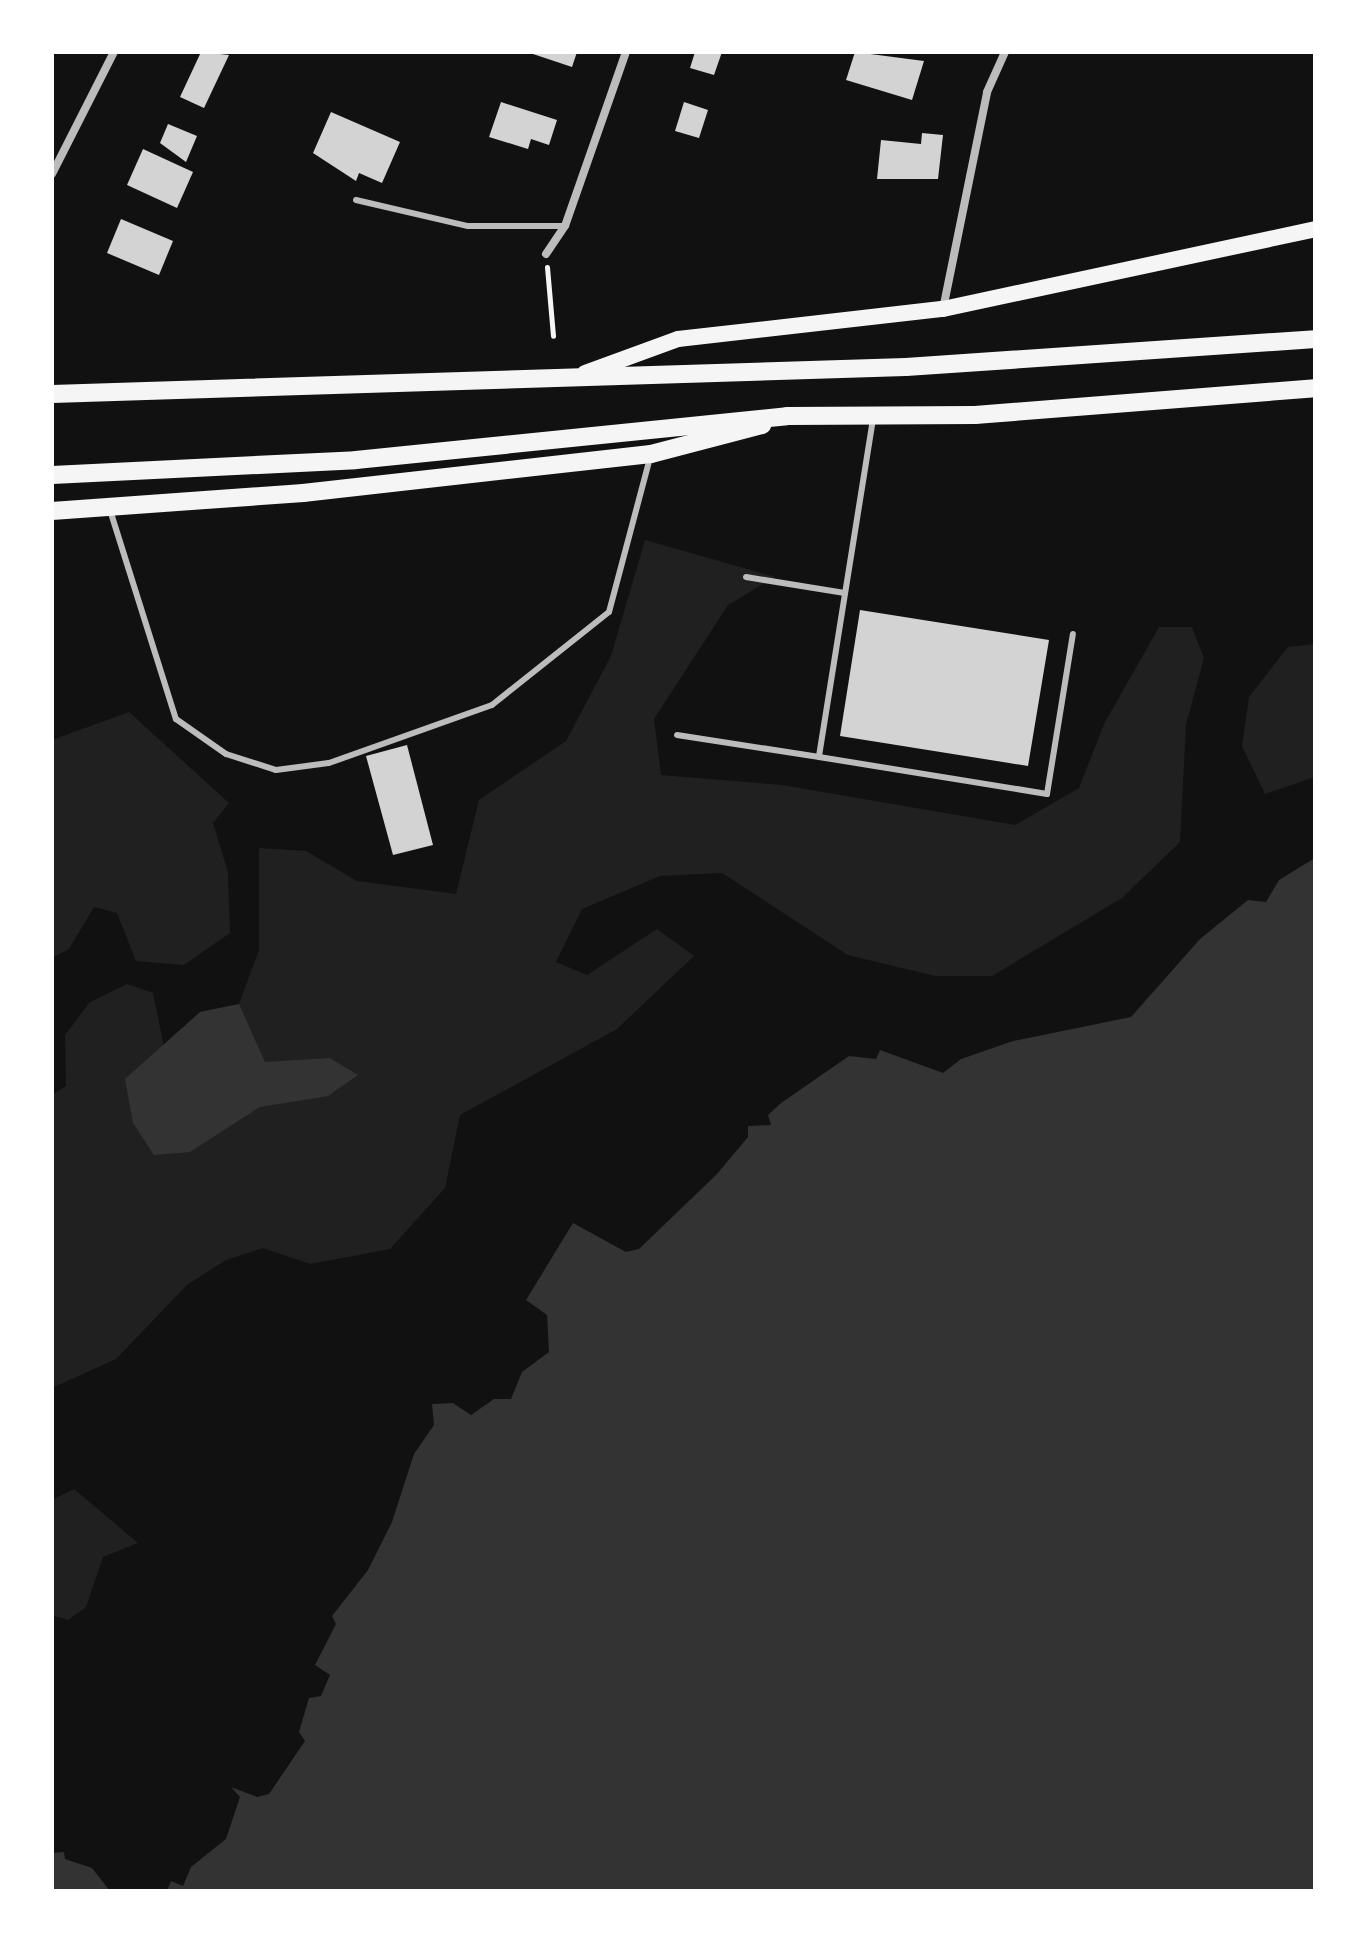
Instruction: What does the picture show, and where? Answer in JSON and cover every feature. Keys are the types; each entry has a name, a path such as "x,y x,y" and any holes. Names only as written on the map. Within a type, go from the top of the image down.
{"main road":[{"path":"585,373 678,339 943,309 1315,229"},
{"path":"52,394 585,373 906,367 1315,339"},
{"path":"52,475 356,460 787,416 874,415 1315,388"},
{"path":"52,511 110,510 651,454 717,442 787,416"}],"street":[{"path":"52,174 114,52"},
{"path":"546,254 565,226 626,52"},
{"path":"943,309 987,92 1005,52"}],"lane":[{"path":"356,200 468,226 565,226"},
{"path":"819,757 874,415"},
{"path":"110,510 176,719 226,754 276,770 329,763 492,705 609,612 651,454"},
{"path":"746,577 845,593"},
{"path":"677,735 1047,794 1073,634"}],"path":[{"path":"546,254 553,336"}],"shaded area":[{"path":"645,540 775,577 728,605 654,719 661,775 782,785 1015,825 1079,788 1104,724 1159,627 1192,627 1204,658 1186,725 1180,842 1122,898 992,976 935,976 848,955 722,873 660,876 582,909 556,962 587,975 657,929 694,956 617,1029 460,1115 445,1188 390,1249 310,1264 263,1248 226,1260 187,1285 116,1359 52,1388 52,1095 66,1086 65,1035 90,1002 127,984 153,993 164,1047 200,1012 239,1004 259,950 259,848 306,851 357,881 456,894 479,800 566,741 611,656"},
{"path":"1315,644 1315,777 1265,794 1242,746 1249,697 1288,647"},
{"path":"129,712 229,803 213,823 228,872 230,933 184,965 136,961 117,913 94,907 69,949 52,958 52,740"},
{"path":"1315,858 1315,1891 167,1891 171,1881 183,1886 191,1867 226,1839 240,1797 231,1787 257,1797 269,1794 305,1741 299,1732 309,1698 321,1696 330,1675 315,1665 336,1624 332,1616 368,1570 392,1522 414,1454 434,1425 432,1404 453,1403 471,1415 494,1399 511,1399 522,1372 549,1352 547,1315 526,1300 573,1223 626,1252 639,1249 717,1174 748,1137 748,1126 771,1125 768,1115 781,1103 849,1056 876,1059 880,1050 943,1073 961,1059 1013,1041 1131,1017 1200,939 1248,900 1266,902 1279,880"},
{"path":"239,1004 265,1062 330,1058 358,1075 328,1096 260,1107 190,1152 154,1155 133,1123 125,1079 200,1012"},
{"path":"74,1489 138,1543 103,1557 86,1607 68,1620 52,1615 52,1500"},
{"path":"64,1852 65,1859 92,1868 110,1891 52,1891 52,1853"}],"building":[{"path":"201,52 229,55 204,108 180,97"},
{"path":"527,52 577,52 572,67"},
{"path":"695,52 722,52 714,75 690,68"},
{"path":"855,52 924,61 912,100 846,80"},
{"path":"501,102 557,120 549,145 531,139 528,149 489,137"},
{"path":"684,102 708,110 699,138 675,131"},
{"path":"331,112 400,142 382,183 359,173 356,181 313,153"},
{"path":"168,124 197,136 186,162 160,143"},
{"path":"922,133 943,135 938,179 877,179 881,140 921,144"},
{"path":"143,149 193,172 177,208 127,185"},
{"path":"121,219 173,241 159,275 107,253"},
{"path":"860,610 1049,640 1028,766 840,736"},
{"path":"407,745 433,845 393,855 366,756"}]}
